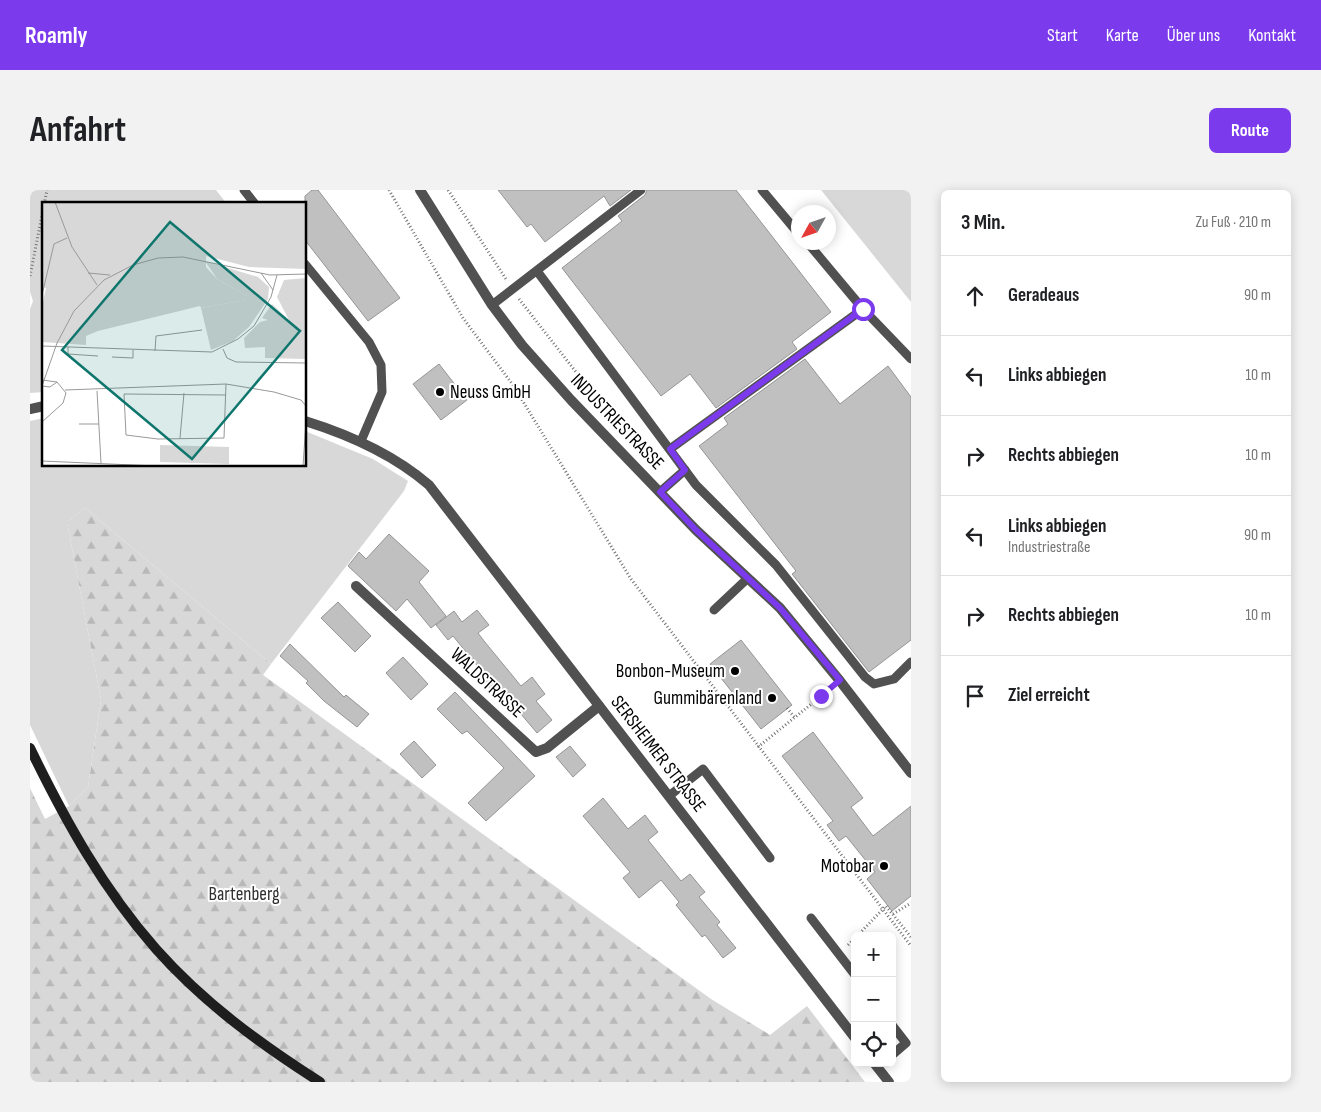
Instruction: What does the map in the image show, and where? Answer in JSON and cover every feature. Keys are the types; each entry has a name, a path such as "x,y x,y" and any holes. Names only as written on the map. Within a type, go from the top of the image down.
{"main road":[{"path":"30,748 51,792 84,851 125,911 156,950 222,1012 275,1053 320,1082"}],"street":[{"name":"INDUSTRIESTRASSE","path":"420,190 492,305 522,346 571,400 696,530 780,608 840,680 911,773"},
{"name":"SERSHEIMER STRASSE","path":"306,420 361,441 412,471 429,485 851,1033"},
{"name":"WALDSTRASSE","path":"356,586 536,752 547,748 599,706"},
{"path":"879,1067 889,1082"}],"lane":[{"path":"244,190 254,202"},
{"path":"492,305 641,190"},
{"path":"762,190 791,225"},
{"path":"814,250 863,309 911,359"},
{"path":"306,265 368,342 382,365 382,392 361,441"},
{"path":"537,271 696,485 776,565 865,677 874,684 894,679 911,662"},
{"path":"670,449 863,309"},
{"path":"660,492 685,470"},
{"path":"714,610 748,578"},
{"path":"669,796 703,769 770,858"},
{"path":"811,918 851,970"},
{"path":"896,1030 906,1043 896,1052"}],"path":[{"path":"389,190 463,318 513,385 631,579 911,946"},
{"path":"30,276 42,215"},
{"path":"758,747 840,680"},
{"path":"787,708 795,718"},
{"path":"893,914 910,901"},
{"path":"861,932 886,906 911,937"}],"green space":[{"path":"30,190 216,190 225,202 42,202 42,392 30,393 30,309 33,301 30,292"},
{"path":"821,190 911,190 911,302 836,209 836,205 833,205"},
{"path":"42,418 42,466 306,466 306,431 373,459 408,481 404,491 271,664 85,508 67,522 101,700 88,787 69,806 30,725 30,421"},
{"name":"Bartenberg","path":"85,508 271,664 263,675 711,999 770,1035 807,1006 851,1064 851,1067 854,1067 865,1082 30,1082 30,788 45,819 69,806 88,787 101,700 67,522"}],"building":[{"path":"312,190 318,190 400,298 368,321 306,241 305,196"},
{"path":"498,190 631,190 610,206 604,196 545,242 531,224 527,227"},
{"path":"647,190 736,190 831,312 792,342 797,349 716,408 690,374 661,396 562,268 622,221 618,216 645,195"},
{"path":"805,359 840,404 888,366 911,397 911,640 869,672 792,574 796,571 699,446 728,424 724,418"},
{"name":"Neuss GmbH","path":"439,364 467,400 441,420 413,384"},
{"path":"389,534 429,571 419,582 446,616 431,628 407,599 396,611 348,566 359,552 366,559"},
{"path":"338,602 371,636 355,652 321,618"},
{"path":"477,610 489,625 478,633 484,641 521,686 532,677 545,694 536,701 552,720 537,733 499,688 493,693 480,677 484,674 453,636 448,640 436,625 454,611 462,622"},
{"path":"741,640 792,705 761,729 710,664"},
{"path":"290,644 344,697 346,695 369,714 357,727 324,701 306,683 308,681 280,656"},
{"path":"403,657 428,684 411,700 386,673"},
{"path":"455,692 535,776 486,821 468,803 504,768 467,731 462,734 437,709"},
{"path":"813,732 863,798 851,807 873,836 911,806 911,896 892,911 867,879 875,872 846,836 839,841 827,825 833,821 782,756"},
{"path":"414,741 436,765 422,778 400,754"},
{"path":"570,746 586,765 573,777 556,757"},
{"path":"603,798 628,829 645,815 658,832 648,840 681,881 690,874 705,892 699,897 720,922 717,925 736,948 723,958 705,935 702,937 676,905 679,902 661,880 639,898 623,878 630,872 583,816"}],"place":[{"name":"Neuss GmbH","path":"440,392"},
{"name":"Bonbon-Museum","path":"735,671"},
{"name":"Gummibärenland","path":"772,698"},
{"name":"Motobar","path":"884,866"}],"route":[{"path":"821,696 840,680 780,608 696,530 660,492 685,470 670,449 863,309"}]}
